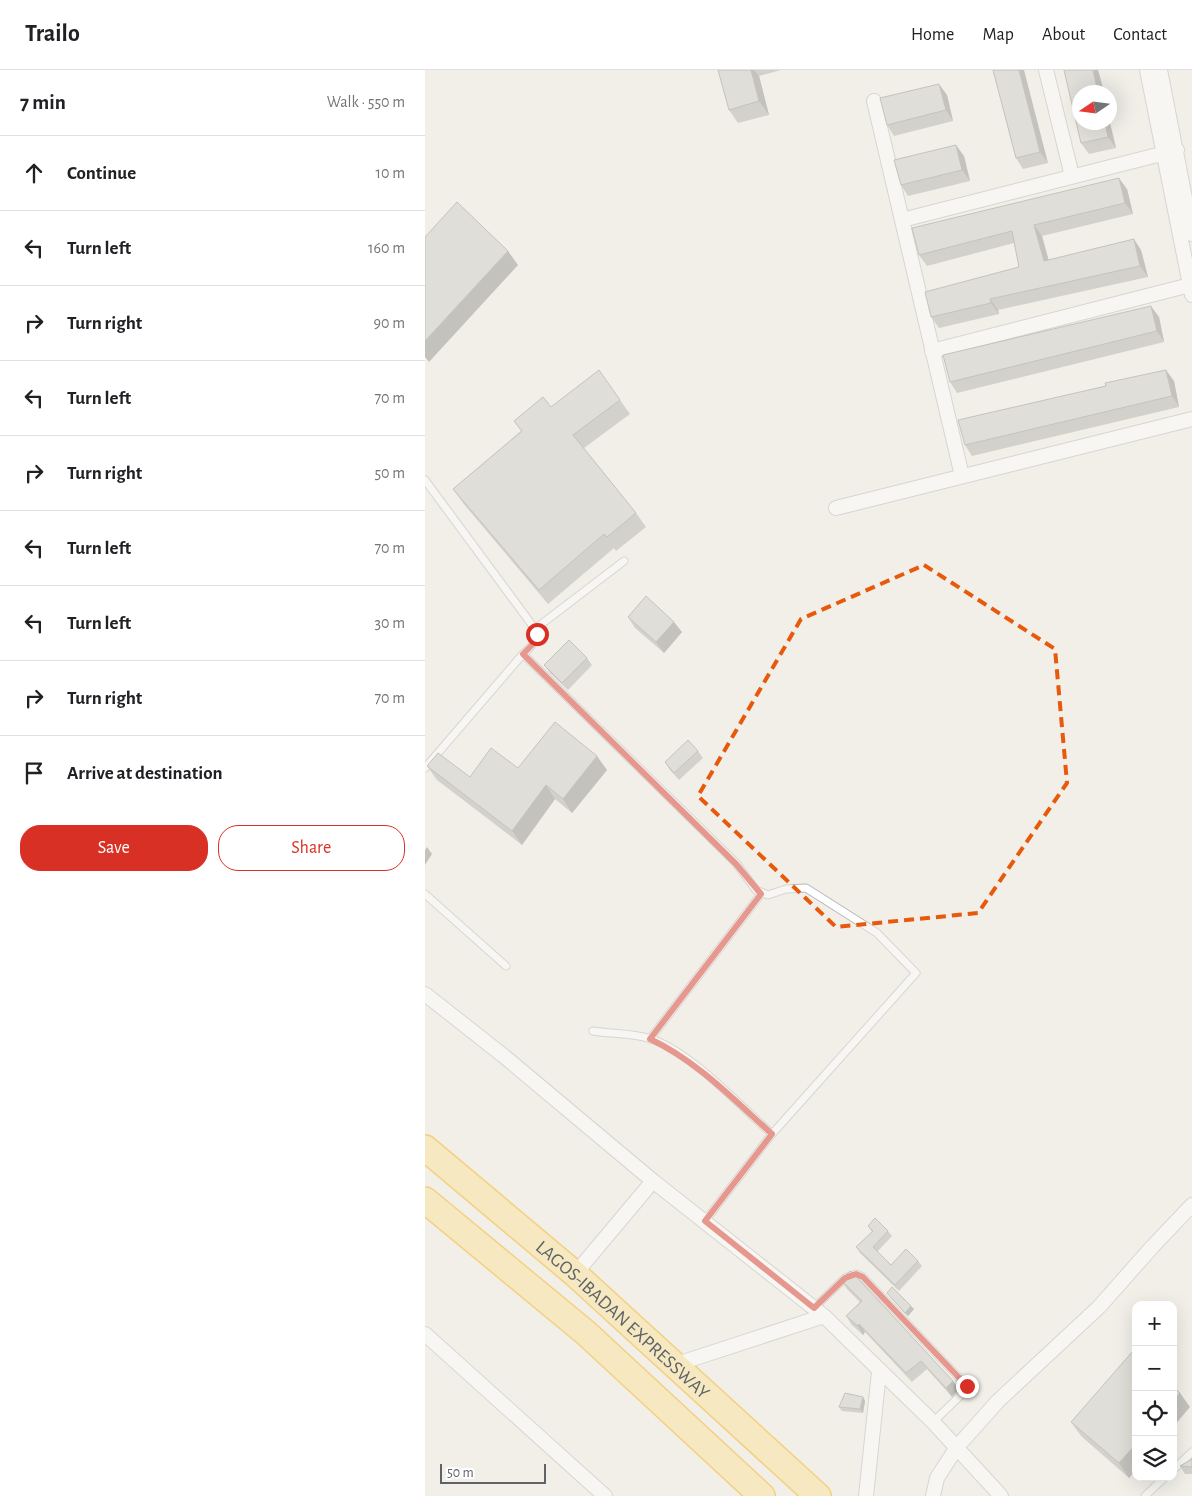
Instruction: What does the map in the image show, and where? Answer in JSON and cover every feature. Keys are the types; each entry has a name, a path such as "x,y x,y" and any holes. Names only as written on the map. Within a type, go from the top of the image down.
{"highway":[{"name":"LAGOS-IBADAN EXPRESSWAY","path":"425,1148 575,1274 674,1364 809,1493"},
{"name":"LAGOS-IBADAN EXPRESSWAY","path":"425,1200 586,1333 762,1496"}],"street":[{"path":"1046,70 1072,176"},
{"path":"932,351 1191,290 1162,154 1147,70"},
{"path":"1160,70 1192,234"},
{"path":"874,101 962,476"},
{"path":"902,220 1177,150"},
{"path":"836,508 1192,419"},
{"path":"425,994 505,1057 653,1180 819,1312 879,1372 933,1422 1001,1496"},
{"path":"575,1274 653,1180"},
{"path":"933,1496 937,1478 957,1447 998,1401 1099,1308 1192,1205"},
{"path":"674,1364 819,1312"},
{"path":"425,1334 605,1496"},
{"path":"866,1496 879,1372"}],"lane":[{"path":"425,480 537,634 534,643 425,768"},
{"path":"535,629 624,561"},
{"path":"523,654 736,864 761,894"},
{"path":"705,1221 772,1134 916,973 877,933 806,888 800,887 775,894 761,894"},
{"path":"425,894 507,966"},
{"path":"650,1039 761,894"},
{"path":"593,1031 650,1039 673,1049 772,1134"},
{"path":"819,1312 845,1278 856,1274 863,1277 967,1386 962,1394 933,1422"},
{"path":"1177,1466 1192,1452"},
{"path":"1145,1496 1161,1481"}],"highlighted area":[{"path":"924,565 1055,649 1067,783 978,913 836,927 698,796 801,619"}],"building":[{"path":"718,70 751,70 759,101 729,110"},
{"path":"993,70 1019,70 1040,152 1016,158"},
{"path":"1064,70 1093,70 1096,85 1072,85 1072,104"},
{"path":"939,84 946,110 887,125 880,98"},
{"path":"1078,130 1107,130 1108,137 1081,143"},
{"path":"956,145 962,170 901,185 894,160"},
{"path":"1119,178 1125,203 1034,225 1044,261 1134,239 1140,266 990,299 991,303 931,317 925,292 1019,267 1012,231 919,255 912,228"},
{"path":"457,202 508,251 425,341 425,237"},
{"path":"1151,306 1157,331 950,382 943,355"},
{"path":"599,370 620,400 573,435 636,513 607,537 604,534 539,590 453,489 522,431 514,421 543,397 551,407"},
{"path":"1166,370 1172,396 965,445 958,420 1106,386 1105,383"},
{"path":"646,596 674,622 656,642 628,617"},
{"path":"569,640 587,658 562,683 544,665"},
{"path":"555,722 597,756 563,799 546,785 512,831 427,766 438,753 470,777 491,748 518,768"},
{"path":"688,740 698,751 674,773 665,762"},
{"path":"875,1218 888,1231 873,1247 891,1265 906,1249 918,1261 895,1285 856,1247 873,1231 868,1226"},
{"path":"850,1271 953,1381 946,1388 921,1361 906,1373 859,1324 858,1326 846,1316 862,1301 841,1280"},
{"path":"892,1287 911,1306 905,1313 887,1293"},
{"path":"1132,1352 1132,1448 1119,1463 1071,1422"},
{"path":"845,1393 863,1397 860,1409 839,1407"},
{"path":"1192,1459 1192,1467 1180,1466"}],"route":[{"path":"537,634 534,643 523,654 736,864 761,894 650,1039 673,1049 772,1134 705,1221 814,1308 845,1278 856,1274 863,1277 967,1386"}]}
